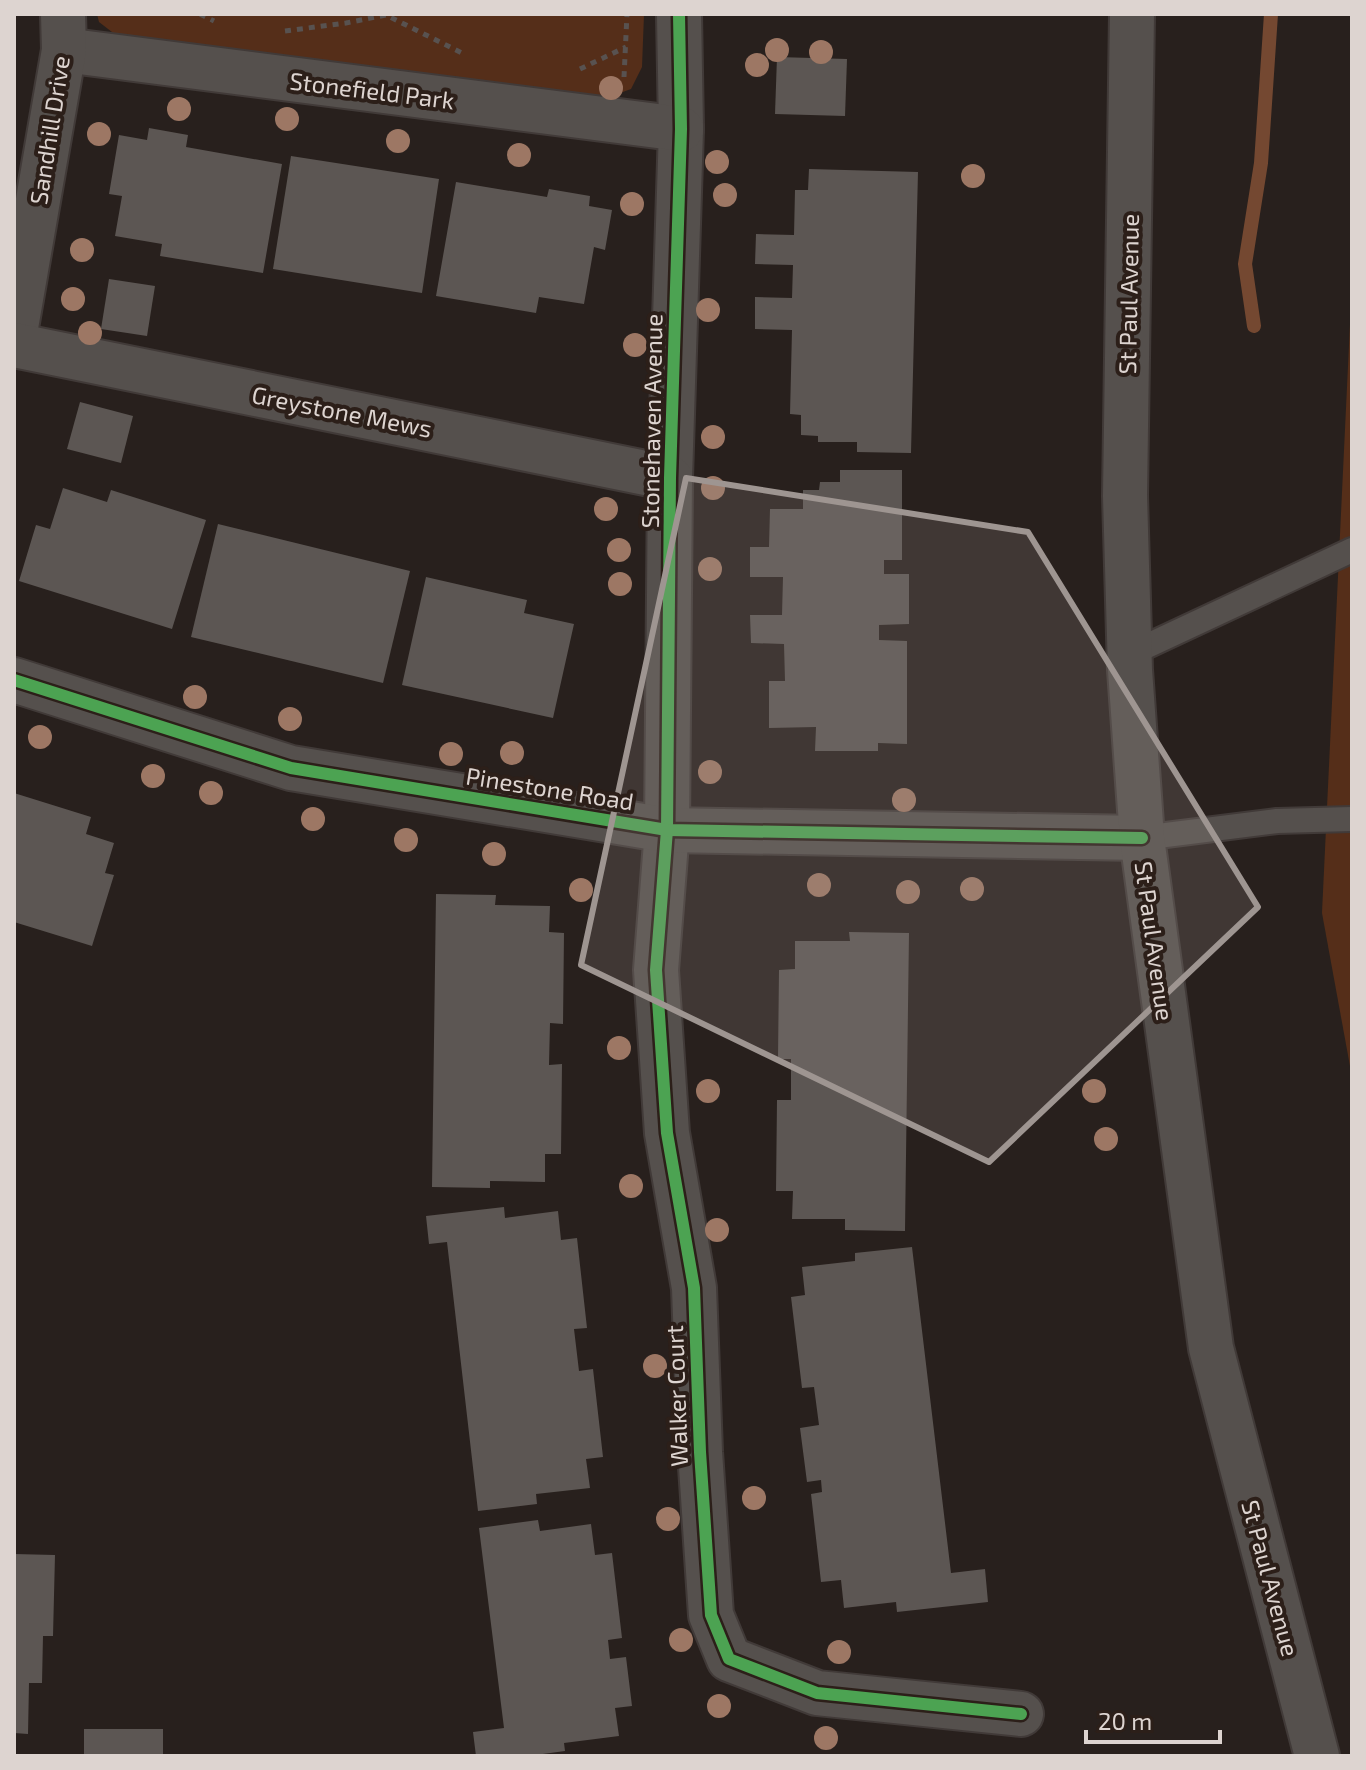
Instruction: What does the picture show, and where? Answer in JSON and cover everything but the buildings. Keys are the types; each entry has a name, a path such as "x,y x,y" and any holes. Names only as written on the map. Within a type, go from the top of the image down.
{"street":[{"name":"Stonehaven Avenue","path":"667,830 670,478 681,129 679,14"},
{"name":"St Paul Avenue","path":"1132,14 1125,496 1130,654 1142,838 1211,1348 1317,1756"},
{"name":"Stonefield Park","path":"64,32 681,129"},
{"name":"Sandhill Drive","path":"14,342 64,32"},
{"name":"Greystone Mews","path":"14,342 670,478"},
{"name":"Pinestone Road","path":"14,680 291,768 667,830 1142,838"},
{"name":"Walker Court","path":"667,830 656,970 667,1133 694,1288 700,1452 711,1615 729,1659 817,1693 1021,1714"}],"lane":[{"path":"1130,654 1352,550"},
{"path":"1142,838 1277,821 1352,819"}],"path":[{"path":"200,14 220,24"},
{"path":"622,122 627,14"},
{"path":"275,32 386,15 477,60"},
{"path":"574,72 626,47"}],"highlighted area":[{"path":"686,478 1028,532 1258,907 989,1162 581,965"}],"shaded area":[{"path":"97,14 644,14 642,67 631,89 593,103 121,39 99,22"},
{"path":"1352,282 1352,1077 1322,913"}],"waterway":[{"path":"1254,326 1245,264 1261,163 1271,14"}],"cycle path":[{"path":"679,14 681,129 670,478 667,830 656,970 667,1133 694,1288 700,1452 711,1615 729,1659 817,1693 1021,1714"},
{"path":"14,680 291,768 667,830 1142,838"}]}
